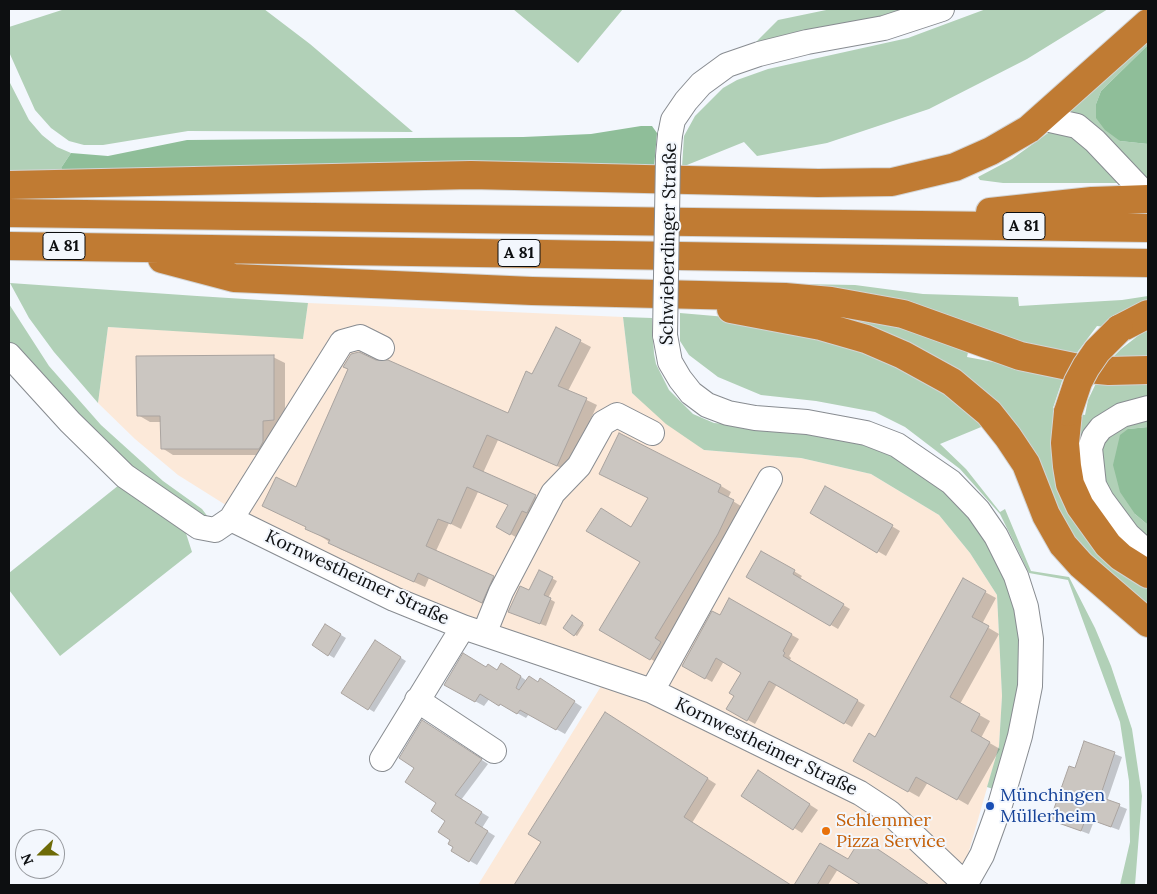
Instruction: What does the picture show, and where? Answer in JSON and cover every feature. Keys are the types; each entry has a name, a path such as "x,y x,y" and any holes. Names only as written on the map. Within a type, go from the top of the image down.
{"highway":[{"path":"9,185 471,175 818,183 892,182 955,166 991,151 1029,129 1148,23"},
{"path":"899,224 1035,206 1148,198"},
{"name":"A 81","path":"9,213 1148,228"},
{"name":"A 81","path":"9,246 1148,263"},
{"path":"119,247 234,278 532,291 785,297 874,308 903,314 1020,356 1078,368 1109,371 1148,370"},
{"path":"677,293 730,309 820,326 866,340 903,355 952,382 989,413 1008,436 1026,464 1046,515 1063,545 1081,565 1148,623"},
{"path":"1148,314 1119,329 1097,351 1086,367 1078,382 1068,412 1065,443 1070,484 1080,506 1108,545 1120,557 1148,574"}],"street":[{"name":"Schwieberdinger Straße","path":"942,9 884,28 807,42 759,54 727,65 701,84 686,101 674,120 668,156 665,335 670,362 680,379 691,393 707,405 728,413 755,418 807,422 866,433 897,445 951,482 978,510 996,536 1016,576 1026,607 1030,640 1030,686 1020,736 1000,805 982,855 966,885"},
{"path":"1041,118 1076,126 1095,141 1148,198"},
{"path":"223,525 342,342 360,337 382,348"},
{"name":"Kornwestheimer Straße","path":"10,358 70,422 125,476 199,527 223,525 394,599 474,630 652,691 860,793 889,812 966,885"},
{"path":"1148,408 1122,415 1101,428 1094,437 1090,448 1094,485 1102,500 1128,535 1148,553"},
{"path":"382,759 417,700 474,630 501,592 553,493 580,466 602,423 618,415 652,433"},
{"path":"652,691 770,479"},
{"path":"417,700 494,751"}],"shaded area":[{"path":"308,303 623,317 632,393 704,450 801,458 871,474 939,515 970,553 997,595 1002,696 999,746 967,858 951,885 478,885 608,675 484,634 229,507 178,475 135,439 98,403 108,327 303,338"}],"green space":[{"path":"65,9 264,9 310,44 413,132 188,131 103,145 84,145 69,141 51,128 35,110 9,52 9,27"},
{"path":"513,9 623,9 578,63"},
{"path":"831,9 917,9 752,46 778,20"},
{"path":"986,9 1108,9 1027,59 929,109 827,143 757,156 744,142 682,167 684,136 695,116 723,88 737,80 768,69 908,38"},
{"path":"1148,37 1148,45 1101,91 1096,104 1120,141 1148,144 1148,178 1141,177 1069,113 1072,106"},
{"path":"1148,45 1148,144 1120,141 1105,130 1096,118 1096,104 1101,91"},
{"path":"9,81 29,120 42,135 57,147 71,153 61,168 69,178 9,177"},
{"path":"652,126 657,133 654,168 69,178 61,168 71,153 108,156 187,140 523,137 591,134"},
{"path":"1053,132 1070,136 1083,142 1123,183 1003,183 980,180 978,177 1012,159 1048,133"},
{"path":"10,283 308,303 303,339 108,327 98,403 54,352 29,318"},
{"path":"799,284 855,285 923,294 1018,297 1019,306 1122,300 1148,296 1148,300 1105,327 1097,326 1073,358 799,288"},
{"path":"9,304 49,366 101,425 163,481 202,509 208,517 203,519 160,494 20,359 9,341"},
{"path":"795,305 859,314 969,348 967,357 1064,375 1053,408 1056,410 1148,587 1148,606 1138,595 1130,592 1106,572 1071,535 1023,439"},
{"path":"680,313 738,318 853,347 928,380 986,425 940,444 966,469 1000,512 1005,509 1031,571 1069,577 1095,628 1111,666 1132,729 1142,796 1135,885 1120,885 1130,842 1129,781 1120,722 1068,580 1029,573 1000,514 960,469 905,427 875,412 816,401 761,395 718,377 689,355 680,341"},
{"path":"623,317 652,318 656,364 669,390 693,414 714,423 824,432 859,441 893,455 935,481 970,516 1003,570 1013,602 1019,633 1020,667 1018,698 996,790 987,787 999,746 1002,696 997,595 970,553 939,515 871,474 801,458 704,450 666,424 632,393"},
{"path":"1148,328 1148,361 1110,360 1121,349"},
{"path":"1098,379 1148,379 1148,404 1076,453 1080,414 1085,415 1088,400"},
{"path":"1148,414 1148,427 1128,429 1135,514 1148,525 1148,547 1102,485 1098,443 1104,433"},
{"path":"1148,427 1148,525 1135,514 1120,492 1113,465 1120,435 1128,429"},
{"path":"124,481 182,521 192,552 60,656 9,590 9,573"}],"building":[{"path":"556,327 581,340 558,386 587,398 557,466 487,435 473,467 536,495 527,513 522,511 510,535 496,527 508,505 467,487 451,524 438,519 426,546 494,576 482,603 418,573 414,582 328,543 330,540 262,506 276,477 296,487 348,369 343,367 351,354 359,352 376,360 388,360 508,413 526,371 532,374"},
{"path":"274,355 274,420 263,421 263,442 259,449 161,449 160,416 137,416 136,356"},
{"path":"619,433 721,485 718,492 734,500 718,534 655,638 661,642 650,660 599,630 640,562 586,531 601,508 631,527 648,498 599,474"},
{"path":"825,486 893,525 877,553 810,513"},
{"path":"761,551 795,570 793,574 844,604 830,626 746,577"},
{"path":"539,570 553,577 544,595 551,598 540,624 508,612 520,586 529,590"},
{"path":"963,578 986,591 972,617 989,626 950,697 980,714 971,731 990,742 957,800 916,777 908,792 853,761 869,733 875,737"},
{"path":"729,598 792,634 783,651 785,653 783,656 858,700 844,724 769,681 747,721 726,709 734,696 729,693 741,673 716,658 705,679 682,666 712,611 720,615"},
{"path":"572,615 583,623 574,636 563,628"},
{"path":"325,624 341,634 328,656 312,645"},
{"path":"375,640 401,657 368,710 341,693"},
{"path":"463,653 486,667 488,664 497,670 501,663 521,676 516,688 519,690 529,676 538,682 540,678 575,701 556,730 520,710 517,714 500,704 499,706 480,694 475,702 444,685"},
{"path":"605,712 708,778 684,817 791,885 514,885 541,842 528,834"},
{"path":"422,720 482,759 455,795 482,812 475,823 488,831 469,862 451,851 453,847 448,844 450,840 438,832 445,821 431,811 436,803 405,782 414,768 399,758"},
{"path":"1084,741 1115,752 1100,797 1120,804 1111,827 1086,818 1081,831 1050,820 1069,766 1075,768"},
{"path":"758,770 810,804 793,830 741,796"},
{"path":"861,838 929,885 861,885 829,865 817,885 794,885 820,843 848,859"}],"place":[{"name":"Münchingen Müllerheim","path":"990,806"},
{"name":"Schlemmer Pizza Service","path":"826,831"}]}
